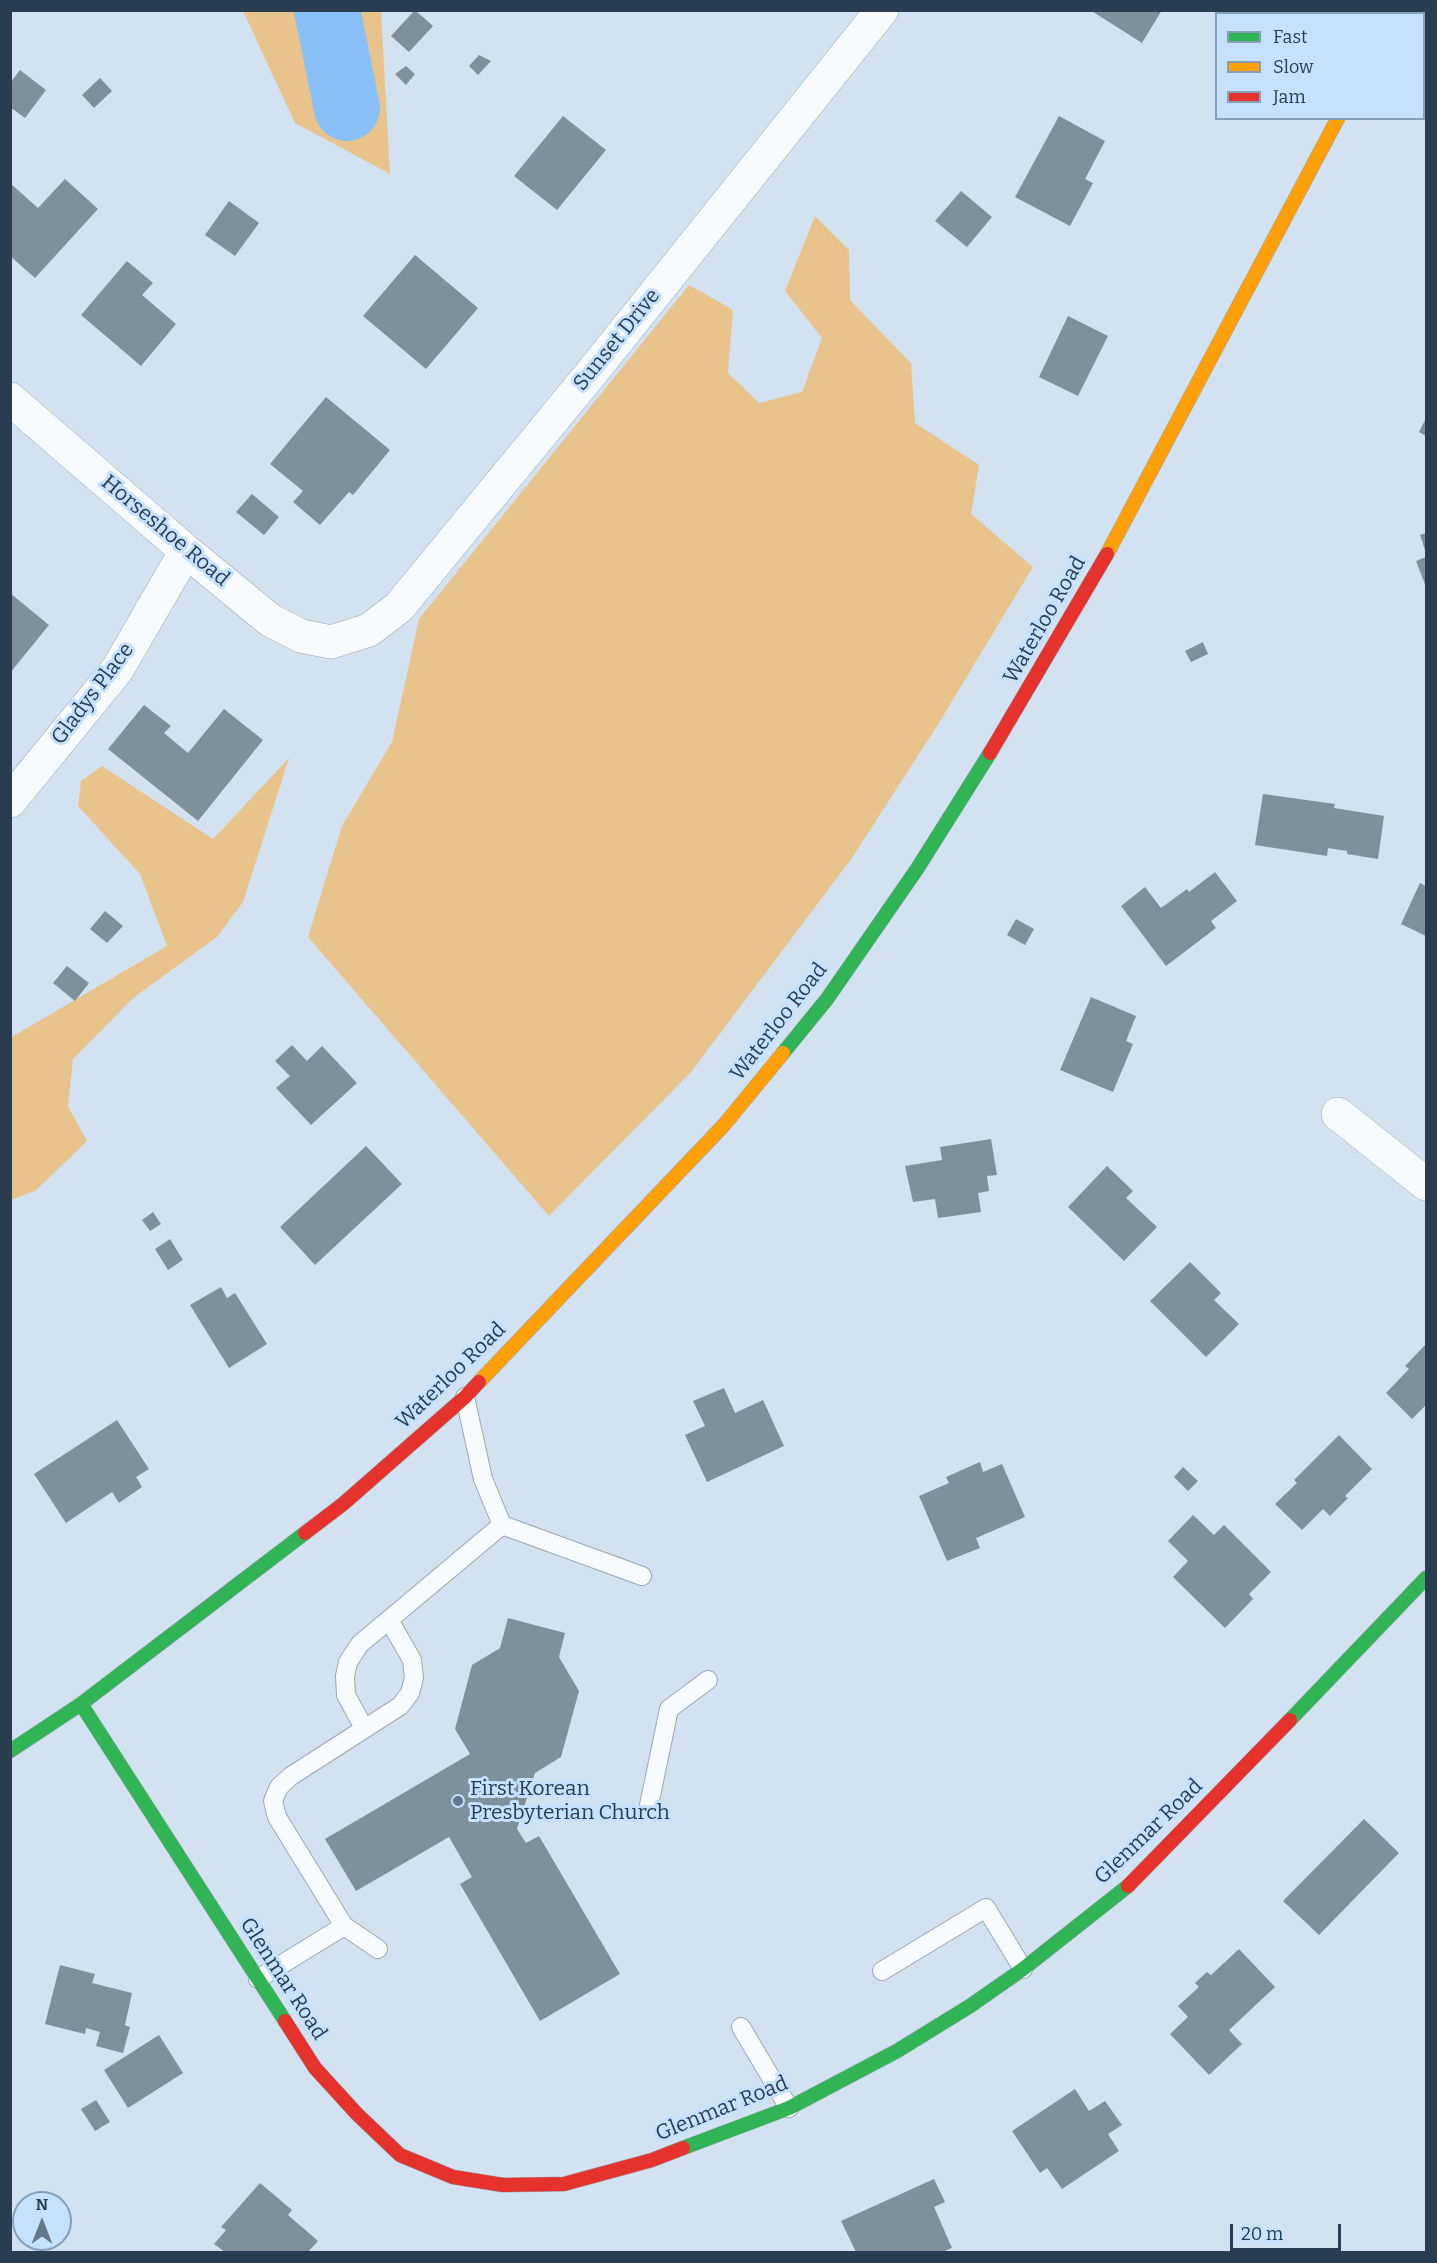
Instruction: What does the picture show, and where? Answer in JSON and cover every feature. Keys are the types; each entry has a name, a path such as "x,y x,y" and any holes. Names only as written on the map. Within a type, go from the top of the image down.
{"main road":[{"name":"Waterloo Road","path":"10,1751 81,1704 343,1504 465,1396 724,1125 827,999 917,869 1006,728 1095,577 1337,120"},
{"name":"Glenmar Road","path":"81,1704 315,2068 357,2114 400,2155 453,2177 503,2185 564,2184 652,2160 789,2108 897,2051 970,2006 1023,1969 1134,1882 1426,1578"}],"street":[{"name":"Sunset Drive","path":"331,642 369,630 399,607 593,371 882,10"},
{"name":"Horseshoe Road","path":"10,399 186,551 270,620 301,636 331,642"},
{"name":"Gladys Place","path":"10,801 117,670 186,551"},
{"path":"1338,1114 1426,1184"}],"lane":[{"path":"465,1396 483,1479 502,1525 642,1576"},
{"path":"364,1728 346,1695 345,1676 348,1662 360,1644 502,1525"},
{"path":"378,1949 344,1926 277,1817 273,1801 279,1787 291,1776 400,1706 410,1693 414,1678 412,1660 389,1620"},
{"path":"648,1810 669,1709 708,1680"},
{"path":"882,1971 986,1908 1023,1969"},
{"path":"258,1979 344,1926"},
{"path":"741,2027 789,2108"}],"shaded area":[{"path":"243,11 381,11 390,174 295,123"},
{"path":"815,216 849,250 850,300 911,363 915,423 979,465 971,514 1033,567 937,726 852,858 691,1072 549,1216 308,937 342,826 392,742 419,619 689,285 733,310 728,373 759,403 802,392 822,338 785,291"},
{"path":"289,758 243,902 217,937 133,998 73,1059 68,1106 87,1141 35,1191 11,1200 10,1038 167,946 140,874 78,806 81,781 102,766 213,839"}],"building":[{"path":"415,10 433,26 409,52 391,36"},
{"path":"1090,10 1162,10 1142,43"},
{"path":"479,55 491,61 478,75 469,66"},
{"path":"406,66 415,74 406,85 395,74"},
{"path":"20,70 46,90 25,118 10,107 10,83"},
{"path":"100,78 112,91 94,108 82,95"},
{"path":"563,116 606,150 557,210 514,176"},
{"path":"1059,116 1105,141 1085,179 1093,183 1070,226 1015,197"},
{"path":"65,179 98,209 35,278 10,256 10,183 38,208"},
{"path":"961,191 992,217 967,247 935,221"},
{"path":"229,201 259,223 235,256 205,235"},
{"path":"415,255 478,308 426,369 363,316"},
{"path":"127,261 153,283 142,295 176,324 141,366 81,315"},
{"path":"1068,316 1108,336 1078,396 1039,377"},
{"path":"326,397 390,450 353,495 349,492 320,525 293,502 303,491 270,464"},
{"path":"1426,418 1426,436 1419,432"},
{"path":"252,494 279,517 264,535 236,512"},
{"path":"1426,533 1426,553 1420,535"},
{"path":"1426,557 1426,587 1416,561"},
{"path":"10,593 49,625 10,673"},
{"path":"1203,642 1208,654 1191,662 1185,651"},
{"path":"144,705 171,726 164,733 188,753 224,709 263,740 198,821 108,749"},
{"path":"1263,794 1335,804 1334,808 1384,816 1378,859 1328,848 1327,856 1255,845"},
{"path":"1215,872 1237,901 1211,921 1216,928 1166,966 1121,906 1145,887 1161,908 1187,889 1189,892"},
{"path":"1420,883 1426,886 1426,936 1401,924"},
{"path":"105,911 123,926 107,943 90,929"},
{"path":"1016,919 1034,929 1025,945 1007,935"},
{"path":"67,966 89,983 75,1001 53,983"},
{"path":"1091,997 1136,1016 1126,1041 1133,1044 1113,1092 1060,1070"},
{"path":"292,1045 307,1061 322,1046 357,1083 311,1125 276,1088 290,1076 275,1061"},
{"path":"991,1139 997,1175 987,1176 989,1191 978,1193 981,1212 938,1218 935,1199 913,1202 905,1166 942,1160 940,1147"},
{"path":"366,1146 402,1184 315,1265 280,1227"},
{"path":"1107,1166 1133,1191 1126,1198 1157,1227 1124,1261 1068,1207"},
{"path":"153,1212 161,1224 150,1231 142,1220"},
{"path":"170,1239 183,1260 168,1270 155,1249"},
{"path":"1190,1262 1221,1293 1214,1300 1239,1324 1206,1357 1150,1301"},
{"path":"221,1287 227,1298 235,1293 267,1344 229,1368 190,1305"},
{"path":"1426,1344 1426,1405 1412,1419 1386,1393 1409,1369 1405,1366"},
{"path":"724,1388 735,1413 763,1400 784,1446 707,1482 685,1435 705,1426 693,1401"},
{"path":"117,1420 149,1469 136,1477 142,1487 119,1503 112,1492 66,1523 34,1474"},
{"path":"1339,1435 1372,1469 1345,1496 1348,1498 1330,1516 1323,1509 1302,1530 1275,1504 1297,1483 1294,1480"},
{"path":"980,1462 983,1472 1002,1464 1025,1517 976,1538 980,1548 947,1561 919,1496 949,1483 946,1477"},
{"path":"1183,1467 1198,1481 1188,1491 1174,1477"},
{"path":"1193,1515 1214,1535 1224,1525 1271,1572 1249,1594 1253,1599 1225,1628 1173,1577 1188,1561 1168,1541"},
{"name":"First Korean Presbyterian Church","path":"508,1618 565,1633 559,1657 579,1691 561,1757 535,1773 517,1829 526,1843 539,1836 620,1974 540,2021 460,1884 472,1877 449,1837 356,1891 325,1839 470,1754 455,1729 472,1665 500,1648"},
{"path":"1364,1819 1399,1853 1319,1935 1283,1901"},
{"path":"1239,1949 1275,1987 1229,2030 1242,2044 1209,2075 1170,2034 1188,2017 1178,2006 1199,1987 1195,1983 1207,1972 1211,1975"},
{"path":"60,1965 95,1974 92,1983 132,1993 125,2025 130,2027 123,2053 96,2046 100,2032 86,2028 85,2034 45,2024"},
{"path":"159,2035 183,2073 128,2108 104,2070"},
{"path":"1075,2089 1089,2111 1105,2101 1122,2125 1108,2134 1119,2151 1062,2189 1047,2168 1040,2173 1012,2131"},
{"path":"96,2100 110,2122 95,2131 81,2109"},
{"path":"934,2179 945,2202 934,2207 952,2248 942,2252 856,2252 841,2221"},
{"path":"260,2183 292,2210 288,2215 318,2241 308,2252 225,2252 214,2244 226,2230 221,2227"}],"waterway":[{"path":"327,10 347,108"}],"traffic: fast":[{"path":"783,1053 827,999 917,869 990,753"},
{"path":"10,1751 81,1704 305,1533"},
{"path":"1290,1720 1426,1578"},
{"path":"81,1704 285,2021"},
{"path":"683,2148 789,2108 897,2051 970,2006 1023,1969 1128,1886"}],"traffic: slow":[{"path":"1107,554 1337,120"},
{"path":"479,1382 724,1125 783,1053"}],"traffic: jam":[{"path":"990,753 1107,554"},
{"path":"305,1533 343,1504 465,1397 479,1382"},
{"path":"1128,1886 1290,1720"},
{"path":"285,2021 315,2068 357,2114 400,2155 453,2177 503,2185 564,2184 652,2160 683,2148"}],"place":[{"name":"First Korean Presbyterian Church","path":"458,1801"}]}
